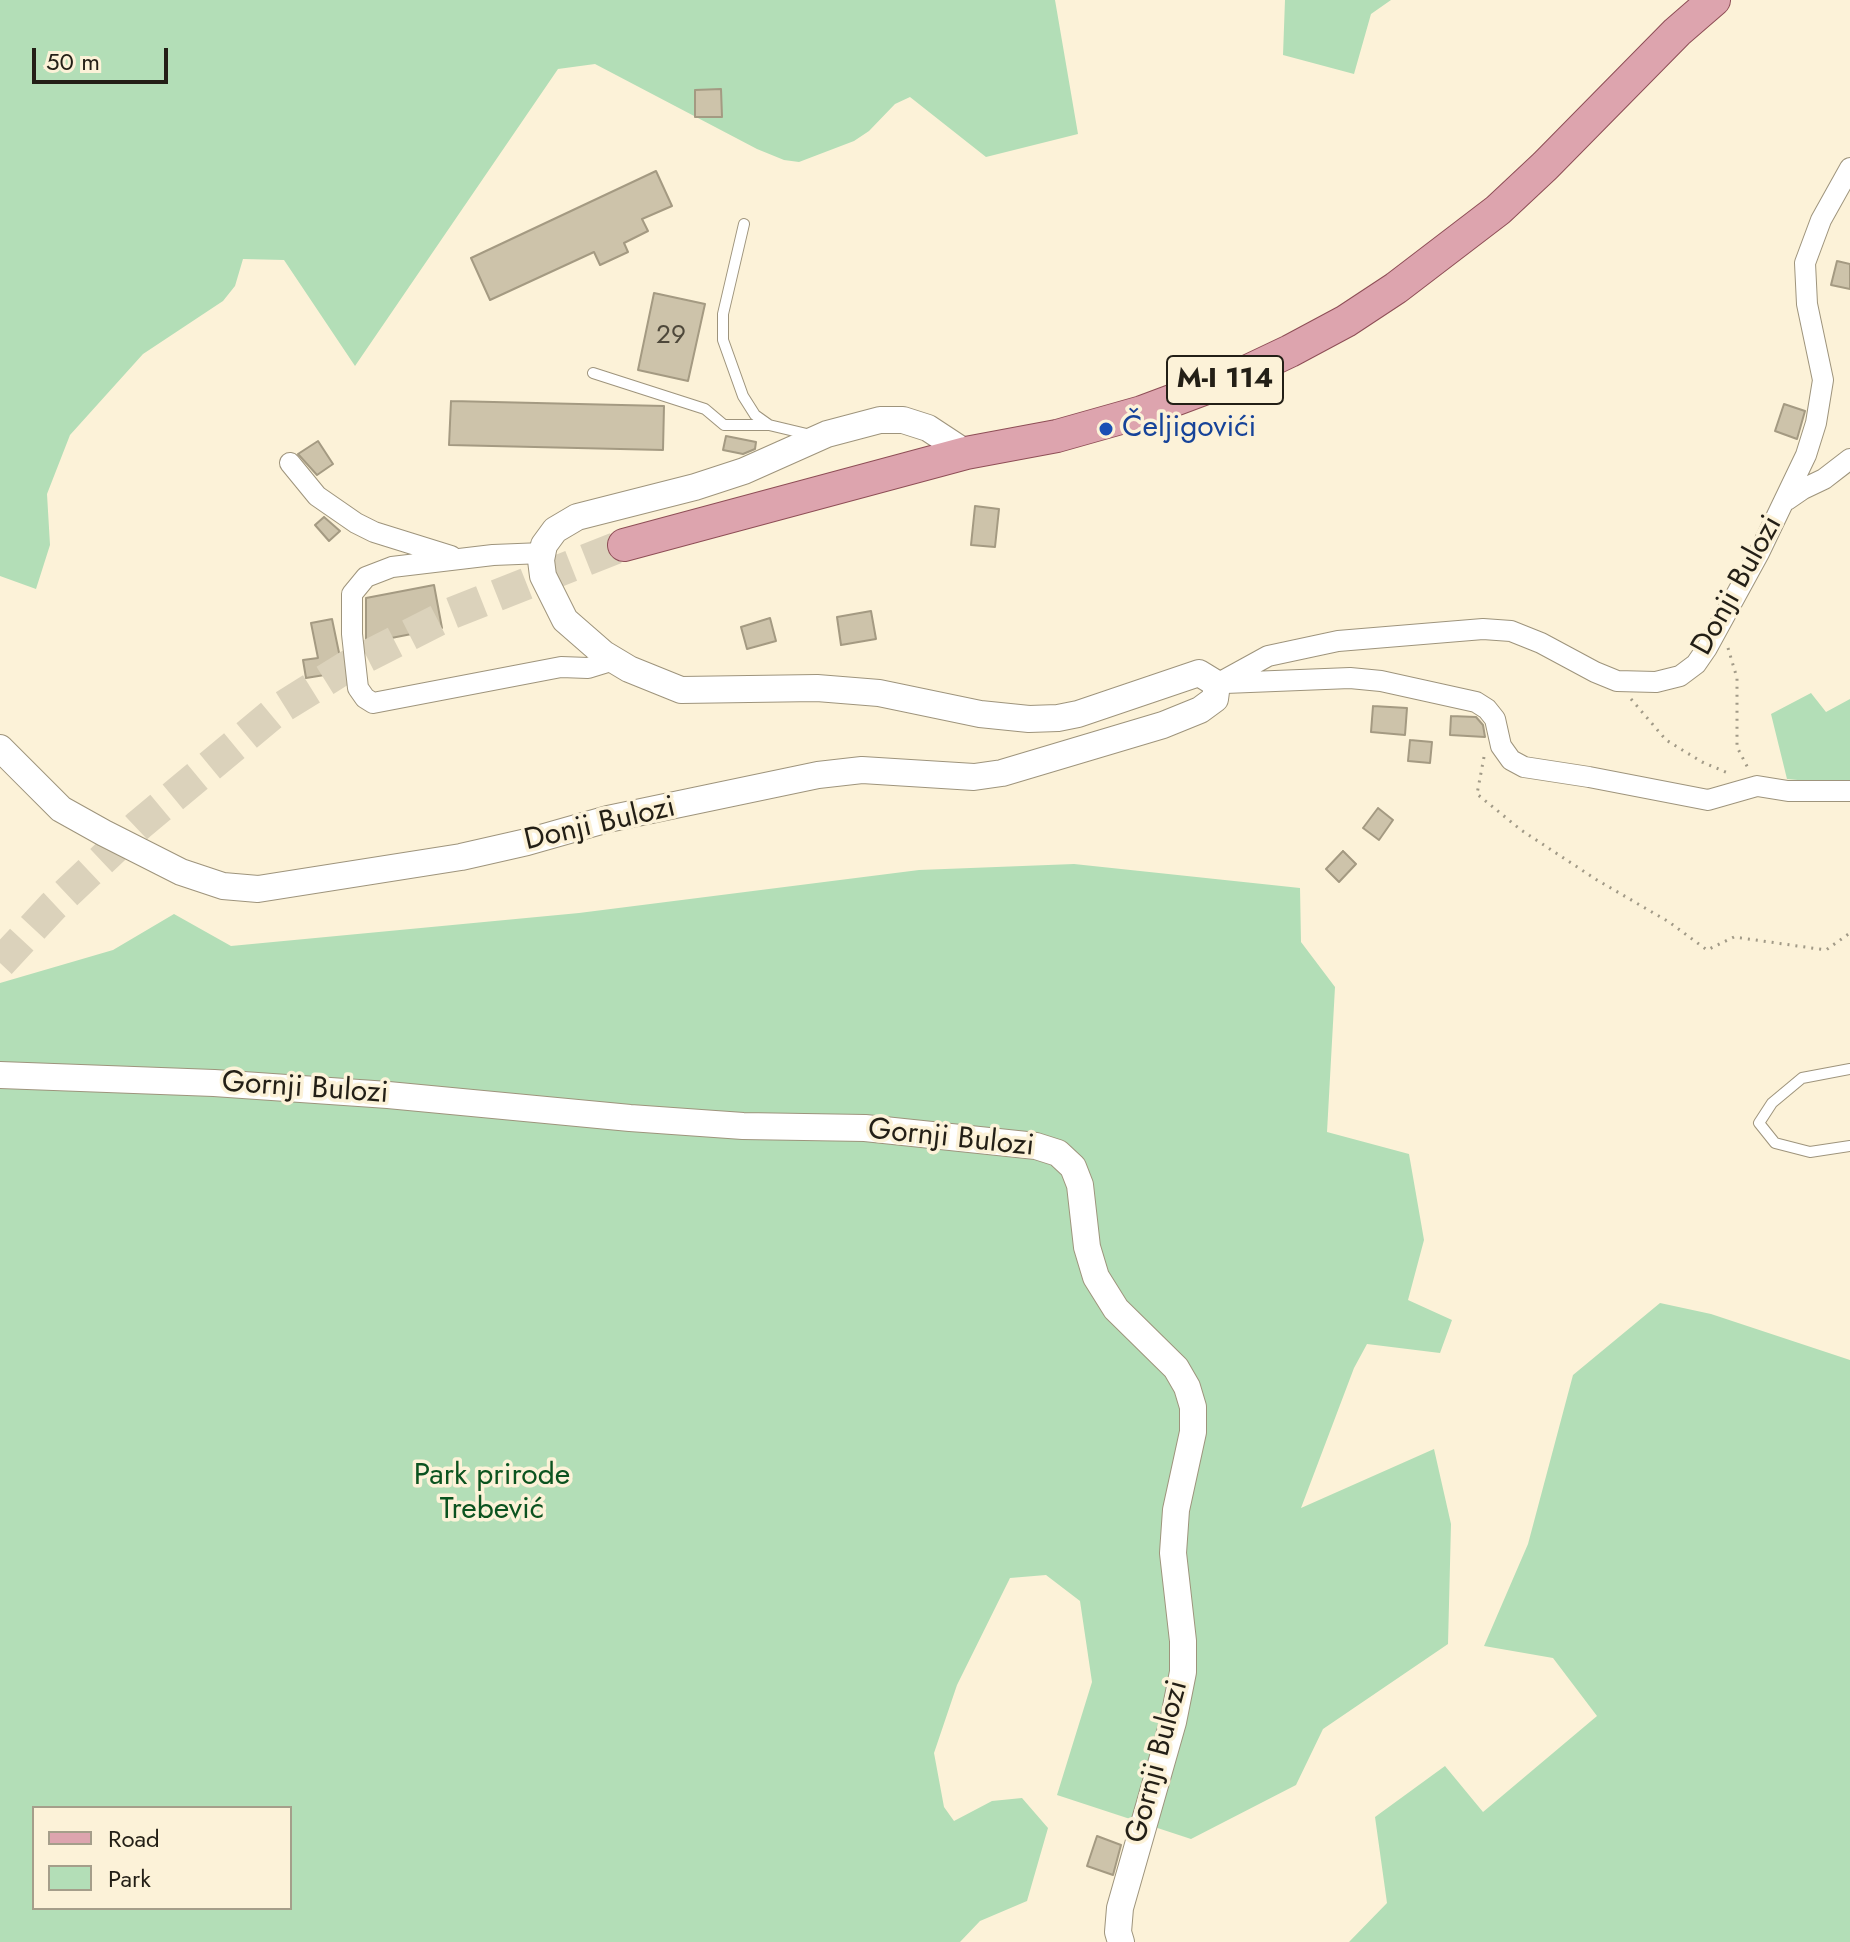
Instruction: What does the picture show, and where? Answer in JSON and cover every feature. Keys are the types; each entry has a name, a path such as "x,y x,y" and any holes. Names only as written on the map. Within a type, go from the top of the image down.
{"main road":[{"name":"M-I 114","path":"624,545 966,453 1057,436 1142,412 1233,378 1346,321 1447,251 1498,210 1545,166 1677,32 1714,0"}],"street":[{"name":"Donji Bulozi","path":"0,748 61,809 104,833 181,872 223,886 258,889 461,857 608,819 818,775 862,770 963,777 1002,773 1163,725 1200,710 1215,699 1217,684 1268,656 1338,641 1483,629 1511,631 1617,681 1656,682 1680,676 1702,656 1784,503 1806,455 1816,423 1823,380 1807,304 1805,263 1821,220 1850,168"},
{"path":"966,453 928,428 903,420 880,420 820,437 744,471 695,487 577,517 555,530 544,545 543,576 565,620 614,660 655,681 681,690 817,688 879,693 912,697 980,714 1029,719 1078,714 1199,673 1217,684 1350,678 1381,681 1476,702 1495,719 1501,746 1511,760 1524,767 1708,800 1757,786 1788,791 1850,791"},
{"path":"1784,503 1850,459"},
{"path":"290,463 317,496 356,523 374,532 458,559"},
{"path":"543,553 458,559 380,570 366,577 352,594 352,634 358,688 373,703 561,667 588,668 614,660"},
{"name":"Gornji Bulozi","path":"0,1075 341,1091 743,1126 865,1128 1036,1146 1058,1153 1073,1167 1080,1185 1087,1247 1096,1277 1116,1309 1176,1368 1187,1387 1193,1407 1193,1432 1176,1510 1173,1553 1183,1641 1183,1672 1173,1722 1120,1908 1118,1932 1121,1942"}],"lane":[{"path":"744,224 723,314 723,340 743,396 755,415 769,425"},
{"path":"593,373 705,409 724,425 769,425 820,437"},
{"path":"1850,1069 1802,1078 1772,1103 1759,1123 1775,1143 1810,1152 1850,1146"}],"path":[{"path":"1720,621 1737,678 1737,747 1757,786"},
{"path":"1617,681 1666,740 1702,762 1757,786"},
{"path":"1498,732 1482,761 1477,794 1521,830 1669,922 1707,950 1734,937 1826,950 1850,933"}],"green space":[{"path":"0,0 1055,0 1078,134 986,157 910,97 895,104 869,131 854,141 799,162 784,160 757,149 595,64 558,69 355,366 284,260 243,259 235,286 223,301 143,354 70,435 47,494 50,545 36,589 0,576"},
{"path":"1285,0 1391,0 1371,14 1354,74 1283,55"},
{"path":"1811,693 1826,712 1850,699 1850,785 1787,779 1771,714"},
{"name":"Park prirode Trebević","path":"1074,864 1300,888 1301,942 1335,987 1327,1132 1409,1154 1424,1240 1408,1300 1452,1320 1440,1353 1367,1344 1354,1368 1301,1508 1434,1449 1451,1524 1448,1644 1323,1729 1296,1785 1191,1839 1057,1795 1092,1682 1080,1601 1046,1575 1010,1578 957,1685 934,1753 944,1807 954,1821 992,1801 1022,1798 1048,1828 1027,1901 980,1921 960,1942 0,1942 0,983 113,950 174,914 231,946 579,913 919,870"},
{"path":"1660,1303 1711,1314 1850,1360 1850,1942 1349,1942 1387,1903 1375,1817 1445,1766 1483,1812 1597,1716 1553,1658 1484,1646 1528,1544 1573,1375"}],"building":[{"path":"721,89 722,117 695,117 695,90"},
{"path":"656,171 672,206 642,219 648,231 624,243 628,252 600,265 594,252 490,300 471,258"},
{"path":"1837,261 1850,264 1850,289 1831,285"},
{"path":"654,293 705,304 688,381 638,370"},
{"path":"451,401 664,406 663,450 449,445"},
{"path":"1784,404 1805,411 1797,439 1775,431"},
{"path":"726,436 756,442 755,449 743,454 723,450"},
{"path":"318,441 333,464 317,475 298,454"},
{"path":"975,506 999,509 995,547 971,545"},
{"path":"324,517 340,531 329,541 315,525"},
{"path":"434,585 442,628 366,643 366,598"},
{"path":"871,611 876,639 841,645 837,617"},
{"path":"770,618 776,641 747,649 741,627"},
{"path":"332,619 343,672 306,678 303,660 318,658 311,623"},
{"path":"1373,706 1407,708 1405,735 1371,732"},
{"path":"1451,716 1476,717 1483,725 1485,737 1450,735"},
{"path":"1410,740 1432,742 1430,763 1408,761"},
{"path":"1378,808 1393,820 1379,840 1363,828"},
{"path":"1343,851 1356,864 1339,882 1326,869"},
{"path":"1097,1836 1121,1845 1113,1875 1087,1866"}],"tunnel":[{"path":"0,963 53,906 139,825 276,711 348,666 452,613 624,545"}],"place":[{"name":"Čeljigovići","path":"1106,429"}]}
